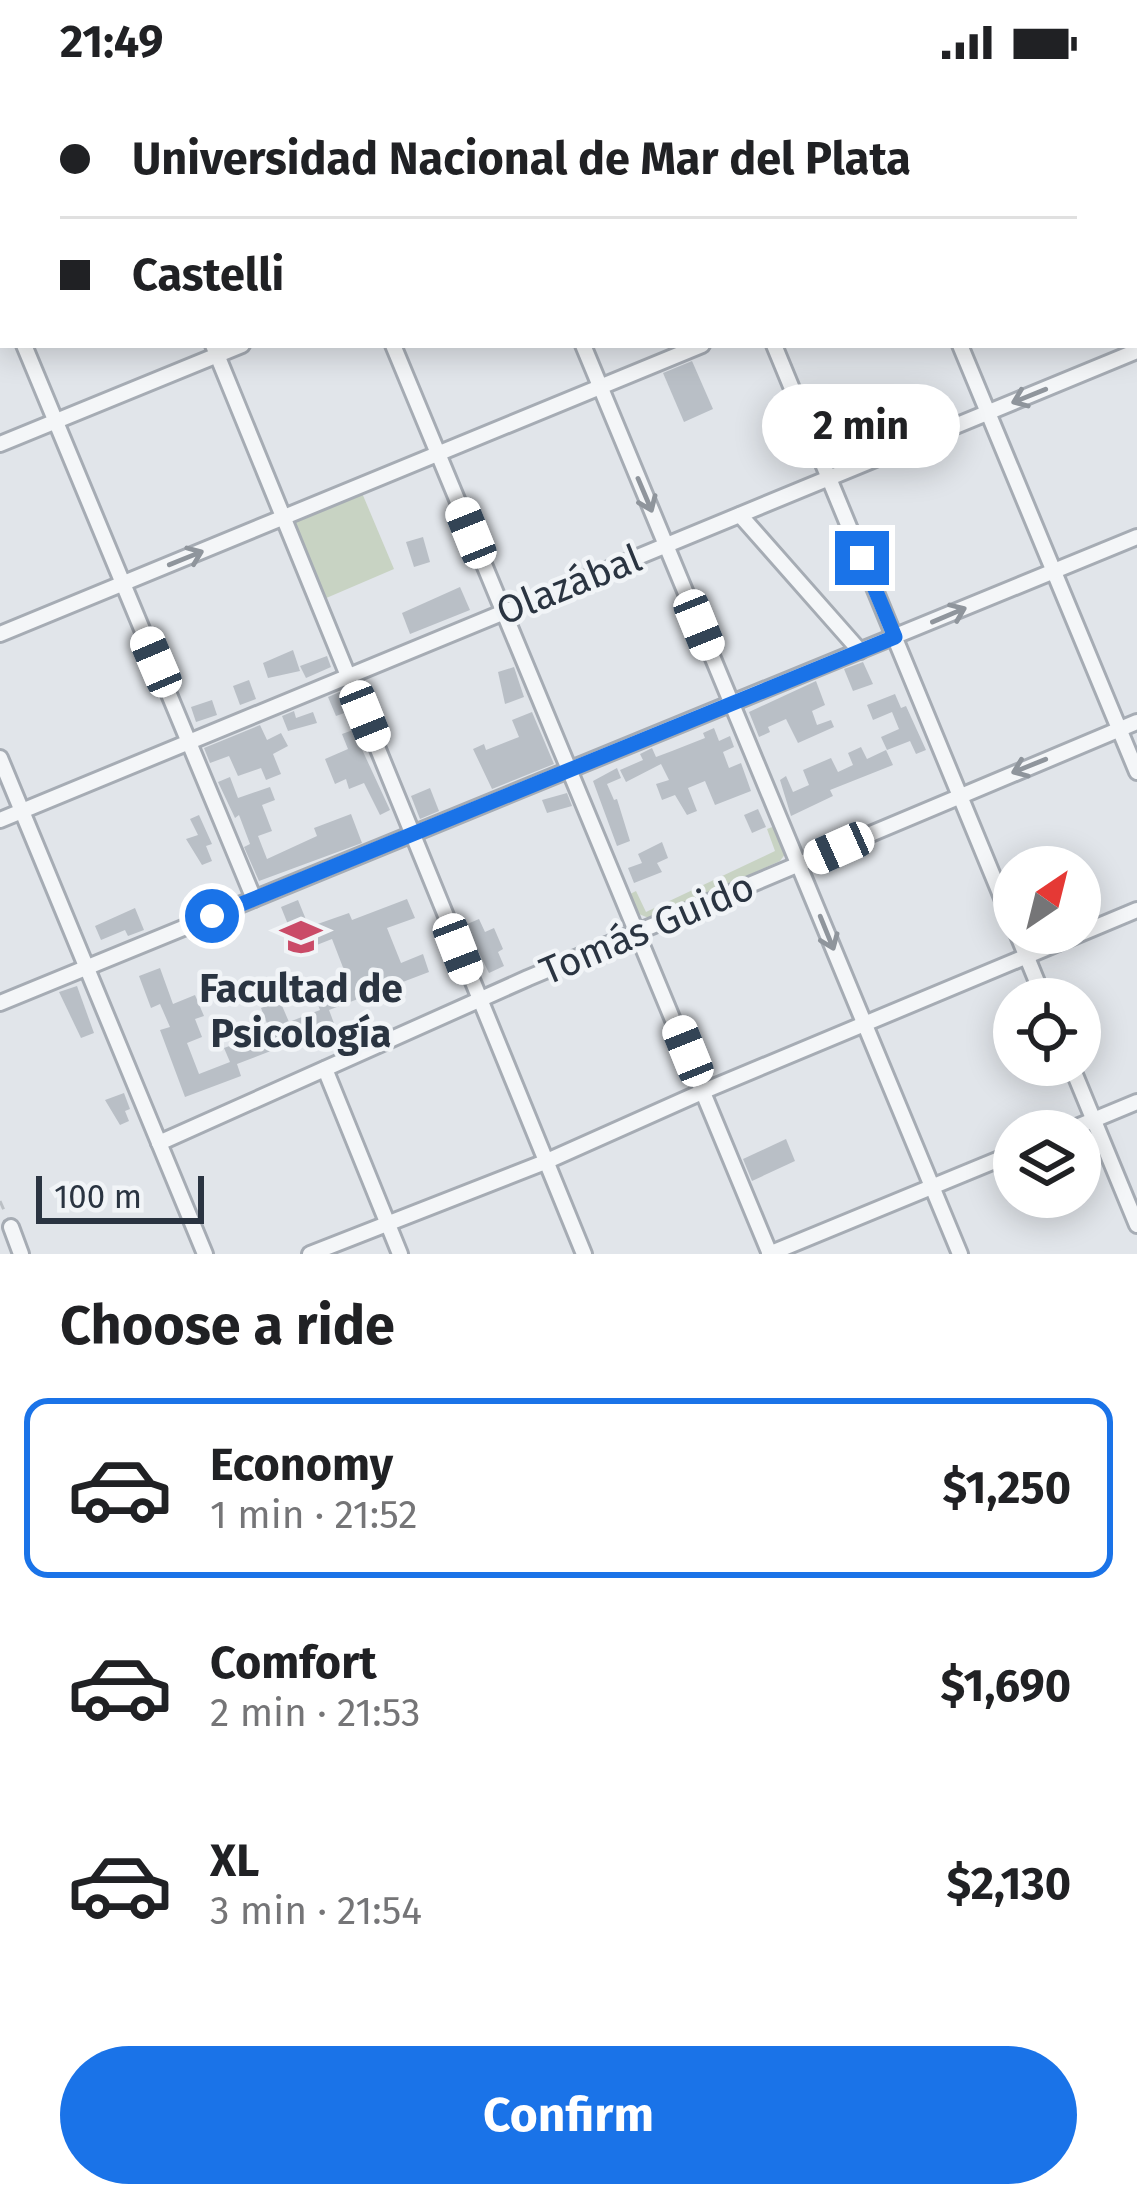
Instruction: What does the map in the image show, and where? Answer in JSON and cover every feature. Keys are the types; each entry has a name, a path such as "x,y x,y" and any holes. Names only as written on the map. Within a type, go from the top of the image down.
{"street":[{"path":"25,348 254,899"},
{"path":"394,348 770,1254 993,1162"},
{"path":"584,348 960,1254"},
{"path":"0,634 695,348"},
{"path":"775,348 993,877"},
{"path":"961,348 1137,772"},
{"path":"0,445 215,350 584,1254"},
{"name":"Olazábal","path":"0,820 1137,351"},
{"path":"740,515 860,651"},
{"path":"0,1003 1137,537"},
{"name":"Tomás Guido","path":"159,1143 639,931 1137,722"},
{"path":"0,758 205,1254"},
{"path":"310,1254 545,1162 1137,910"},
{"path":"1027,956 1036,978"},
{"path":"326,1069 400,1254"},
{"path":"1101,1117 1137,1102"},
{"path":"1101,1137 1137,1225"},
{"path":"11,1228 21,1254"}],"path":[{"path":"0,1202 11,1228"}],"green space":[{"path":"362,493 394,569 324,599 292,522"},
{"path":"775,826 786,853 780,861 651,919 639,914 630,894 636,891 646,912 775,851 767,829"}],"building":[{"path":"692,361 713,409 684,422 663,373"},
{"path":"423,537 430,562 414,567 406,542"},
{"path":"460,587 470,610 410,634 402,613"},
{"path":"293,650 300,671 268,678 263,663"},
{"path":"327,656 331,667 306,678 300,666"},
{"path":"863,662 873,684 853,691 844,669"},
{"path":"514,667 524,697 505,704 498,672"},
{"path":"249,680 256,699 240,705 233,686"},
{"path":"816,681 825,705 812,711 817,725 831,720 834,727 798,743 786,719 759,737 749,712"},
{"path":"342,691 350,711 336,716 328,697"},
{"path":"895,694 901,708 906,706 926,750 916,754 910,741 887,750 881,737 899,729 892,712 873,720 867,705"},
{"path":"212,700 217,715 196,722 191,707"},
{"path":"294,711 296,718 313,712 317,723 288,731 282,716"},
{"path":"532,712 554,764 492,789 473,749 484,744 486,750 519,737 512,720"},
{"path":"260,725 267,740 281,733 288,746 273,754 281,774 266,780 261,768 238,776 229,756 210,763 204,748"},
{"path":"714,728 719,741 730,736 734,747 723,752 729,768 741,763 751,791 715,805 705,781 688,788 697,811 687,815 675,795 662,800 656,784 669,780 661,764 626,782 620,770 643,760 640,754 652,748 656,757 705,738 703,733"},
{"path":"353,730 390,810 380,815 364,783 349,789 346,779 335,784 325,759 348,749 342,734"},
{"path":"861,747 867,759 886,750 893,765 830,790 833,796 791,816 780,780 786,776 793,792 809,785 803,770 831,758 838,772 853,765 848,753"},
{"path":"617,768 621,778 607,784 617,799 630,841 617,846 593,781"},
{"path":"230,777 238,798 270,787 275,800 262,805 272,831 258,836 267,859 317,836 314,828 351,814 362,843 259,881 244,847 250,844 239,815 235,818 218,782"},
{"path":"430,788 439,811 420,819 411,796"},
{"path":"567,793 572,806 547,813 542,800"},
{"path":"758,809 766,827 752,833 744,815"},
{"path":"199,815 212,844 206,846 212,861 202,865 186,839 198,835 190,819"},
{"path":"662,842 668,858 657,863 662,872 634,883 628,868 642,863 638,854"},
{"path":"407,899 415,918 387,928 401,963 423,954 429,972 329,1010 335,1026 237,1064 241,1076 185,1097 160,1030 170,1027 160,1004 151,1008 139,976 160,968 173,1004 195,995 204,1016 195,1019 202,1037 187,1043 199,1074 230,1062 224,1048 270,1031 261,1008 280,1001 289,1022 320,1010 315,996 349,983 332,939 299,952 281,907 298,900 309,927 349,913 352,920"},
{"path":"135,908 144,930 128,936 125,930 101,940 95,926"},
{"path":"479,919 485,932 494,928 503,949 498,952 504,966 489,973 465,925"},
{"path":"77,986 94,1033 81,1038 59,992"},
{"path":"124,1093 129,1121 120,1125 105,1100"},
{"path":"786,1139 795,1161 752,1181 743,1159"}],"place":[{"name":"Facultad de Psicología","path":"301,937"}],"route":[{"path":"212,916 895,637 862,558"}]}
